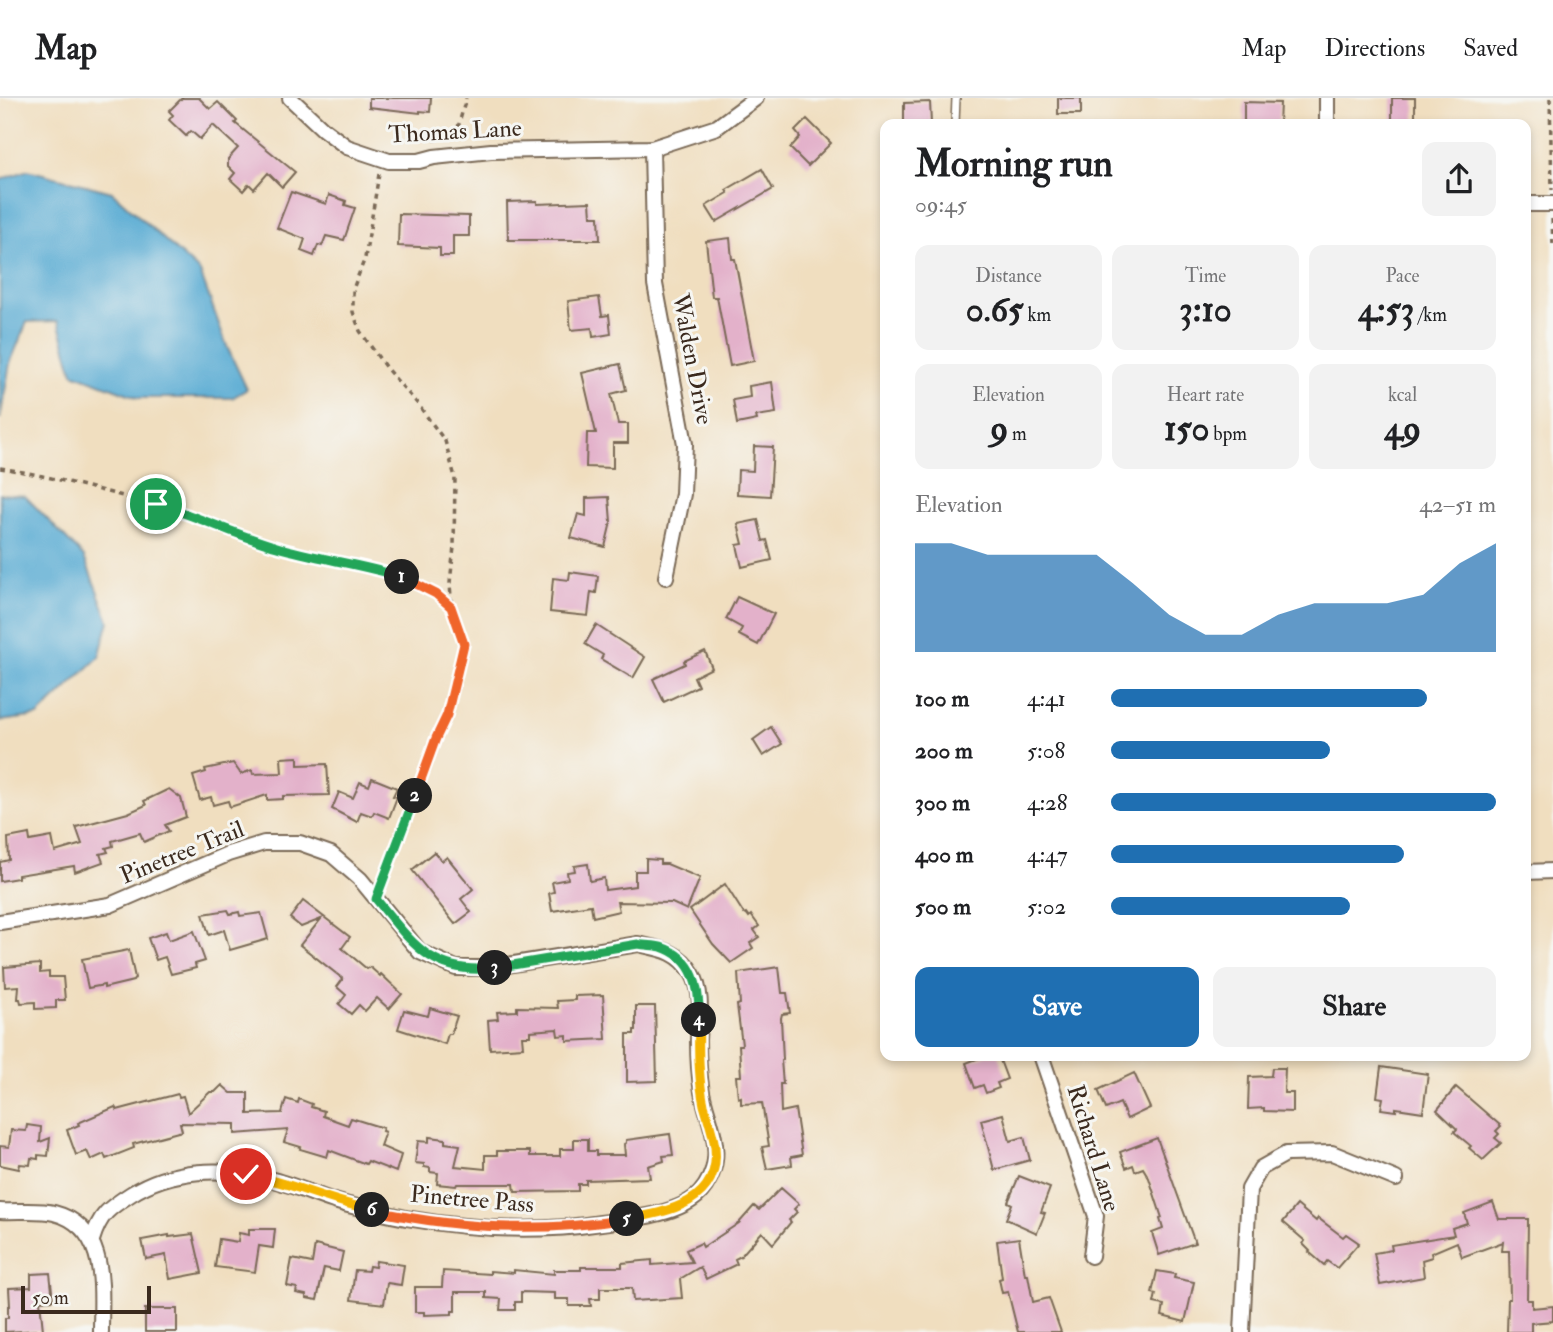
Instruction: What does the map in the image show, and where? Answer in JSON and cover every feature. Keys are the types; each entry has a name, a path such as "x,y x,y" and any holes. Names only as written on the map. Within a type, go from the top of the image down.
{"street":[{"name":"Thomas Lane","path":"290,98 347,147 382,159 419,161 492,150 652,148 717,127 756,98"},
{"path":"1327,119 1328,98"},
{"name":"Walden Drive","path":"652,148 655,284 685,444 683,494 666,577"},
{"path":"1531,204 1552,204"},
{"name":"Pinetree Trail","path":"0,922 110,905 228,854 264,843 300,843 331,854 360,879 420,952 456,968 502,967 638,944 665,949 687,966 695,978 700,997 700,1073 704,1105 715,1147 715,1159 708,1182 701,1192 682,1207 671,1209"},
{"path":"1531,872 1553,871"},
{"name":"Richard Lane","path":"1043,1061 1096,1216 1091,1256"},
{"path":"1242,1332 1249,1189 1261,1168 1286,1154 1332,1153 1396,1179"},
{"name":"Pinetree Pass","path":"92,1240 98,1221 138,1190 169,1177 202,1172 268,1178 358,1207 406,1218 478,1227 575,1226 646,1216 671,1209"},
{"path":"0,1211 54,1213 76,1224 92,1240 101,1269 101,1332"}],"lane":[{"path":"955,119 956,98"}],"path":[{"path":"424,143 456,135 466,98"},
{"path":"1550,98 1553,248"},
{"path":"376,899 447,715 464,644 451,607 455,477 445,440 386,368 360,331 353,312 353,289 365,258 382,159"},
{"path":"0,468 39,474 156,504 274,546 376,568 412,580 436,594 451,607"}],"water":[{"path":"28,170 112,192 200,272 228,349 247,389 232,398 139,398 73,373 58,321 27,322 10,363 0,419 0,180"},
{"path":"0,494 25,496 84,557 109,621 99,657 38,716 0,721"}],"building":[{"path":"182,98 199,98 210,109 218,102 237,121 235,123 295,172 282,187 268,173 254,189 249,184 243,191 230,179 235,173 228,166 228,159 238,148 213,125 200,139 191,131 186,136 169,120 173,115 169,111"},
{"path":"369,98 431,98 430,112 369,107"},
{"path":"1058,98 1081,98 1081,114 1058,114"},
{"path":"1392,98 1415,98 1415,119 1392,119"},
{"path":"930,102 931,119 904,119 904,103"},
{"path":"1244,102 1280,103 1279,119 1244,119"},
{"path":"807,119 831,143 808,166 790,148 800,137 795,131"},
{"path":"762,169 773,189 716,222 706,206 728,193 726,190"},
{"path":"291,192 326,204 329,195 346,201 345,205 355,208 344,240 326,236 322,246 318,245 314,256 301,251 305,239 277,228"},
{"path":"537,201 537,204 590,202 591,216 599,216 600,240 508,240 507,202"},
{"path":"399,214 469,216 469,236 453,236 453,256 440,256 440,248 398,246"},
{"path":"730,238 754,361 730,366 717,297 712,297 706,241"},
{"path":"599,297 602,316 609,315 611,334 593,337 592,328 571,330 568,301"},
{"path":"620,364 626,390 611,394 618,424 628,424 628,443 613,443 613,468 586,467 587,433 596,433 582,373"},
{"path":"772,382 776,413 756,416 757,420 737,424 733,400 750,397 749,386"},
{"path":"754,446 773,447 770,496 737,494 738,470 753,471"},
{"path":"609,497 611,522 605,547 571,538 578,514 586,516 586,498"},
{"path":"758,520 763,541 767,540 772,560 742,567 737,545 743,544 738,524"},
{"path":"570,572 598,576 596,593 591,592 588,616 550,612 553,578 569,580"},
{"path":"737,597 774,614 758,645 739,635 742,628 726,619"},
{"path":"596,625 645,657 633,678 601,659 603,655 585,644"},
{"path":"705,651 712,668 694,677 698,686 664,702 653,679"},
{"path":"771,727 782,744 763,756 753,740"},
{"path":"298,757 298,765 327,764 329,795 283,796 283,799 267,800 267,795 230,807 228,801 213,805 211,797 200,800 193,776 206,772 205,769 233,763 241,774 252,770 253,774 282,773 281,758"},
{"path":"372,778 397,788 393,796 397,797 389,818 374,812 372,816 361,812 357,822 332,809 339,792 353,798 360,782 369,786"},
{"path":"169,789 181,798 186,817 165,825 169,831 144,842 140,833 112,841 113,846 106,848 108,852 100,854 103,862 75,872 74,866 18,875 18,878 0,881 0,862 9,860 8,838 29,834 30,841 52,837 55,852 82,844 76,827 128,813 146,805 144,801"},
{"path":"434,852 442,861 447,857 473,889 461,899 471,912 455,924 412,870"},
{"path":"646,859 660,860 660,864 667,864 700,878 687,910 672,903 617,902 619,911 593,917 591,905 552,911 549,893 554,892 552,882 568,879 567,872 575,871 574,866 588,864 590,881 604,878 605,890 635,886 635,871 646,871"},
{"path":"725,884 744,914 749,917 751,915 759,926 754,930 759,937 750,943 753,948 731,963 713,944 690,910"},
{"path":"303,901 350,937 342,948 367,969 370,967 380,976 381,974 402,994 389,1009 377,998 365,1011 359,1005 351,1014 339,1004 346,995 337,987 343,979 300,945 321,919 301,927 290,918"},
{"path":"228,910 230,914 239,912 240,916 261,913 268,939 230,950 224,930 209,935 203,914"},
{"path":"194,931 205,961 195,964 196,968 171,974 165,957 156,960 148,938 166,932 169,940"},
{"path":"129,950 135,978 133,981 104,988 104,985 88,988 82,959"},
{"path":"40,964 40,973 49,972 49,977 63,977 65,1000 56,1000 56,1008 35,1009 35,1002 21,1003 18,999 19,986 5,987 4,967"},
{"path":"779,967 782,993 787,993 790,1013 782,1014 781,1018 781,1112 795,1109 802,1155 791,1157 792,1165 767,1169 762,1147 769,1146 762,1103 741,1104 741,1097 738,1098 736,1076 741,1076 739,1045 742,1045 737,1005 740,1004 738,973"},
{"path":"603,995 606,1039 567,1041 567,1035 558,1036 557,1029 530,1031 530,1036 522,1036 523,1047 490,1049 488,1020 498,1019 497,1012 517,1011 517,1007 558,1008 557,1001 575,1000 575,996"},
{"path":"636,1006 655,1006 657,1081 627,1082 627,1034 634,1034 636,1030"},
{"path":"430,1008 457,1016 445,1044 398,1029 404,1010 428,1016"},
{"path":"1000,1061 1007,1079 997,1083 999,1088 986,1093 983,1085 975,1088 966,1063"},
{"path":"1381,1067 1428,1074 1423,1112 1381,1109 1383,1098 1377,1097"},
{"path":"1272,1068 1285,1068 1284,1093 1293,1093 1293,1112 1248,1109 1249,1077 1271,1076"},
{"path":"1134,1073 1150,1108 1127,1119 1120,1103 1106,1109 1098,1090"},
{"path":"222,1085 231,1093 248,1093 248,1114 282,1113 286,1099 298,1103 299,1099 324,1111 323,1116 348,1125 351,1118 383,1128 382,1131 385,1132 380,1146 401,1155 396,1172 329,1150 327,1157 300,1149 301,1147 284,1142 288,1130 235,1134 235,1124 180,1123 182,1131 133,1144 134,1148 106,1159 104,1154 91,1160 87,1151 76,1155 67,1130 79,1125 78,1123 115,1107 117,1110 178,1094 179,1097 183,1096 188,1113 210,1092 215,1092"},
{"path":"1456,1087 1501,1126 1496,1131 1499,1134 1495,1138 1501,1143 1483,1160 1454,1132 1457,1129 1437,1110"},
{"path":"1003,1114 1010,1141 1024,1137 1030,1160 994,1170 981,1120"},
{"path":"27,1125 41,1127 40,1142 50,1138 48,1156 38,1155 38,1159 31,1158 30,1165 20,1164 19,1169 0,1165 0,1146 9,1147 11,1130 26,1131"},
{"path":"670,1134 673,1155 663,1156 664,1161 648,1166 650,1178 586,1180 586,1184 578,1184 578,1191 515,1192 514,1184 437,1184 438,1173 430,1172 430,1168 424,1167 424,1164 415,1163 418,1141 429,1142 429,1137 460,1145 455,1166 485,1169 485,1155 497,1155 497,1151 530,1151 530,1156 560,1156 560,1149 574,1149 574,1139 588,1139 588,1151 596,1151 596,1155 625,1155 626,1140"},
{"path":"1157,1138 1195,1243 1159,1255 1152,1233 1163,1229 1162,1218 1149,1178 1143,1168 1135,1171 1133,1165 1126,1168 1120,1152"},
{"path":"1019,1176 1050,1188 1041,1212 1045,1213 1037,1233 1006,1219 1012,1204 1008,1202"},
{"path":"781,1188 799,1204 794,1209 797,1212 789,1220 791,1222 773,1244 762,1232 741,1256 735,1259 737,1264 706,1279 700,1267 680,1279 682,1298 633,1301 632,1288 600,1288 600,1299 590,1299 591,1306 569,1306 569,1299 555,1299 555,1293 521,1292 521,1302 515,1302 515,1310 500,1310 501,1299 486,1298 486,1292 455,1292 455,1311 452,1311 452,1314 424,1315 424,1312 415,1312 415,1287 442,1287 443,1271 490,1274 490,1271 514,1273 514,1270 554,1274 554,1270 622,1267 622,1263 652,1260 652,1265 692,1262 686,1250 701,1243 703,1247 739,1223 754,1206 759,1210"},
{"path":"1493,1202 1499,1219 1528,1219 1527,1300 1532,1300 1532,1308 1553,1306 1553,1321 1531,1323 1531,1332 1507,1332 1510,1299 1509,1251 1502,1251 1503,1242 1462,1257 1457,1242 1431,1253 1432,1257 1422,1260 1424,1277 1380,1285 1374,1253 1392,1250 1391,1245 1454,1235 1452,1228 1467,1223 1464,1213"},
{"path":"1297,1205 1316,1221 1318,1218 1343,1237 1346,1234 1359,1243 1337,1268 1327,1261 1324,1265 1309,1252 1303,1244 1305,1241 1283,1222"},
{"path":"249,1229 275,1229 273,1248 259,1246 255,1272 215,1267 219,1239 238,1242 239,1233 249,1235"},
{"path":"193,1234 202,1273 170,1279 166,1255 146,1259 142,1240"},
{"path":"1019,1238 1033,1302 1049,1298 1061,1332 1018,1332 1008,1292 1002,1293 997,1241"},
{"path":"315,1245 343,1252 339,1271 324,1268 317,1300 306,1298 306,1295 296,1293 297,1288 287,1286 292,1259 312,1263"},
{"path":"376,1261 404,1265 401,1285 387,1283 384,1304 351,1300 355,1270 368,1271 369,1266 375,1267"},
{"path":"1157,1271 1175,1274 1174,1278 1194,1282 1185,1322 1162,1316 1164,1305 1154,1303 1156,1294 1152,1293"},
{"path":"50,1273 53,1300 40,1301 43,1330 5,1332 5,1318 8,1318 10,1306 9,1288 31,1287 31,1274"},
{"path":"145,1309 177,1309 177,1332 145,1332"}],"route":[{"path":"156,504 274,546 376,568 412,580 436,594 451,607 464,644 447,715 376,899 420,952 456,968 489,968 638,944 659,947 677,957 691,971 700,997 700,1073 704,1105 713,1135 715,1159 708,1182 701,1192 682,1207 599,1224 551,1228 478,1227 406,1218 335,1201 289,1184 246,1174"}]}
